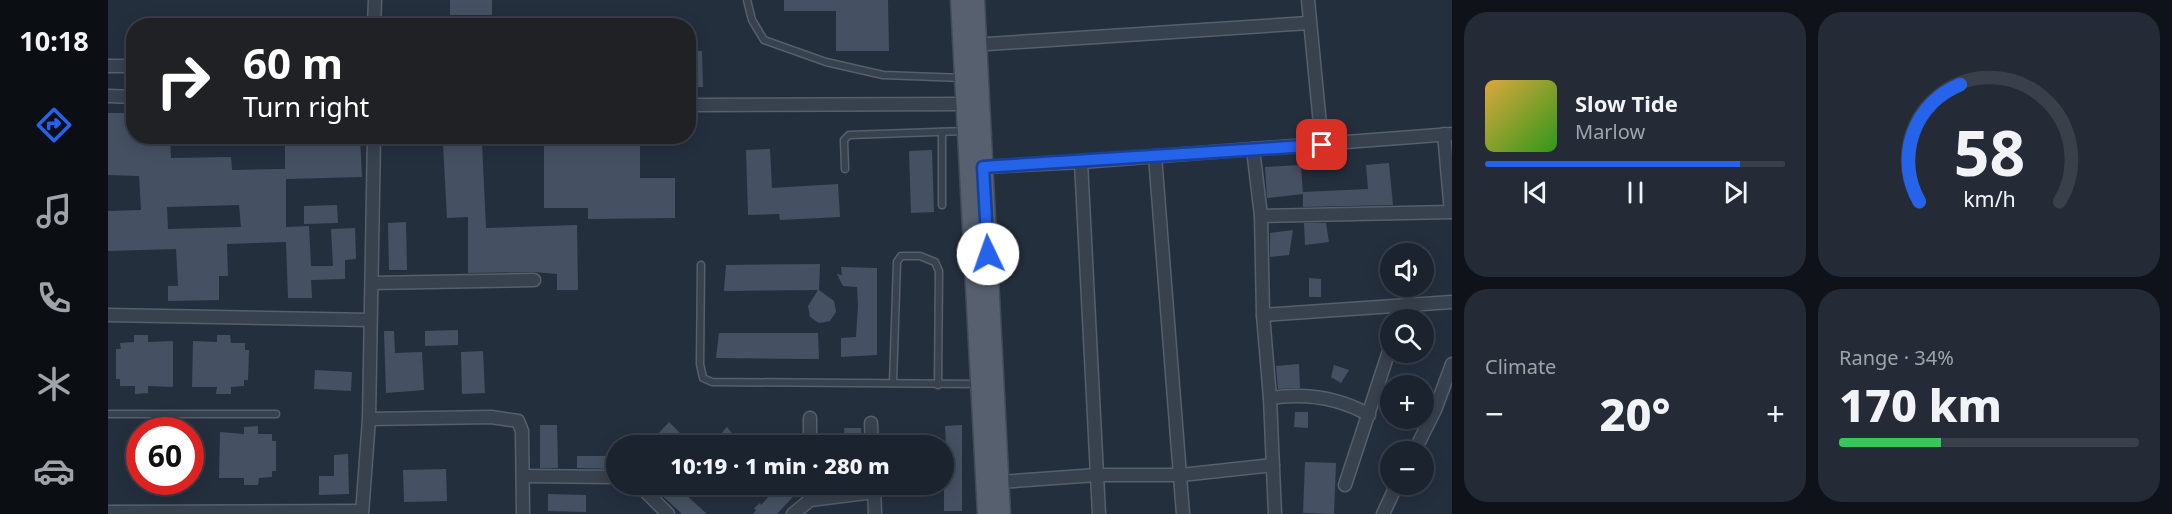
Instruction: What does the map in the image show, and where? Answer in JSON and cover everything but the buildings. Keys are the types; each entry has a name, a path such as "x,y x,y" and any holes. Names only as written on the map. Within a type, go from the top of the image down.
{"main road":[{"path":"960,0 969,46 983,167 983,319 980,384 987,514"},
{"path":"975,0 963,78 964,104 1000,482 1001,514"}],"street":[{"path":"374,18 375,0"},
{"path":"1308,0 1322,145"},
{"path":"969,46 1309,23"},
{"path":"108,66 126,66"},
{"path":"108,96 126,97"},
{"path":"696,105 964,104"},
{"path":"983,167 1322,145 1448,134 1451,212 1261,216"},
{"path":"108,512 362,513 369,418 374,144"},
{"path":"1253,149 1261,216 1263,315 1270,398 1275,514"},
{"path":"1155,156 1183,514"},
{"path":"1081,162 1099,514"},
{"path":"372,283 534,280"},
{"path":"1263,315 1452,302"},
{"path":"1404,309 1405,305"},
{"path":"108,315 370,320"},
{"path":"1345,485 1385,363"},
{"path":"1420,441 1435,410 1452,364"},
{"path":"1270,398 1294,394 1346,402 1369,415"},
{"path":"369,418 510,418 518,421 522,431 523,514"},
{"path":"810,418 810,435"},
{"path":"871,423 872,435"},
{"path":"1000,482 1097,475 1181,475 1273,465"},
{"path":"524,476 606,477"},
{"path":"649,495 668,514"},
{"path":"810,495 810,500"},
{"path":"793,514 810,500 837,495"},
{"path":"874,495 875,514"},
{"path":"1383,514 1392,495"},
{"path":"648,514 658,504"}],"lane":[{"path":"747,0 752,20 764,40 826,62 884,75 923,79 963,78"},
{"path":"845,169 844,140 849,135 966,131"},
{"path":"942,132 942,205"},
{"path":"893,383 897,262 901,256 920,256 935,262 939,272 938,385"},
{"path":"701,265 700,364 703,378 727,384 980,384"},
{"path":"108,414 276,414"}],"route":[{"path":"988,254 983,167 1322,145"}]}
